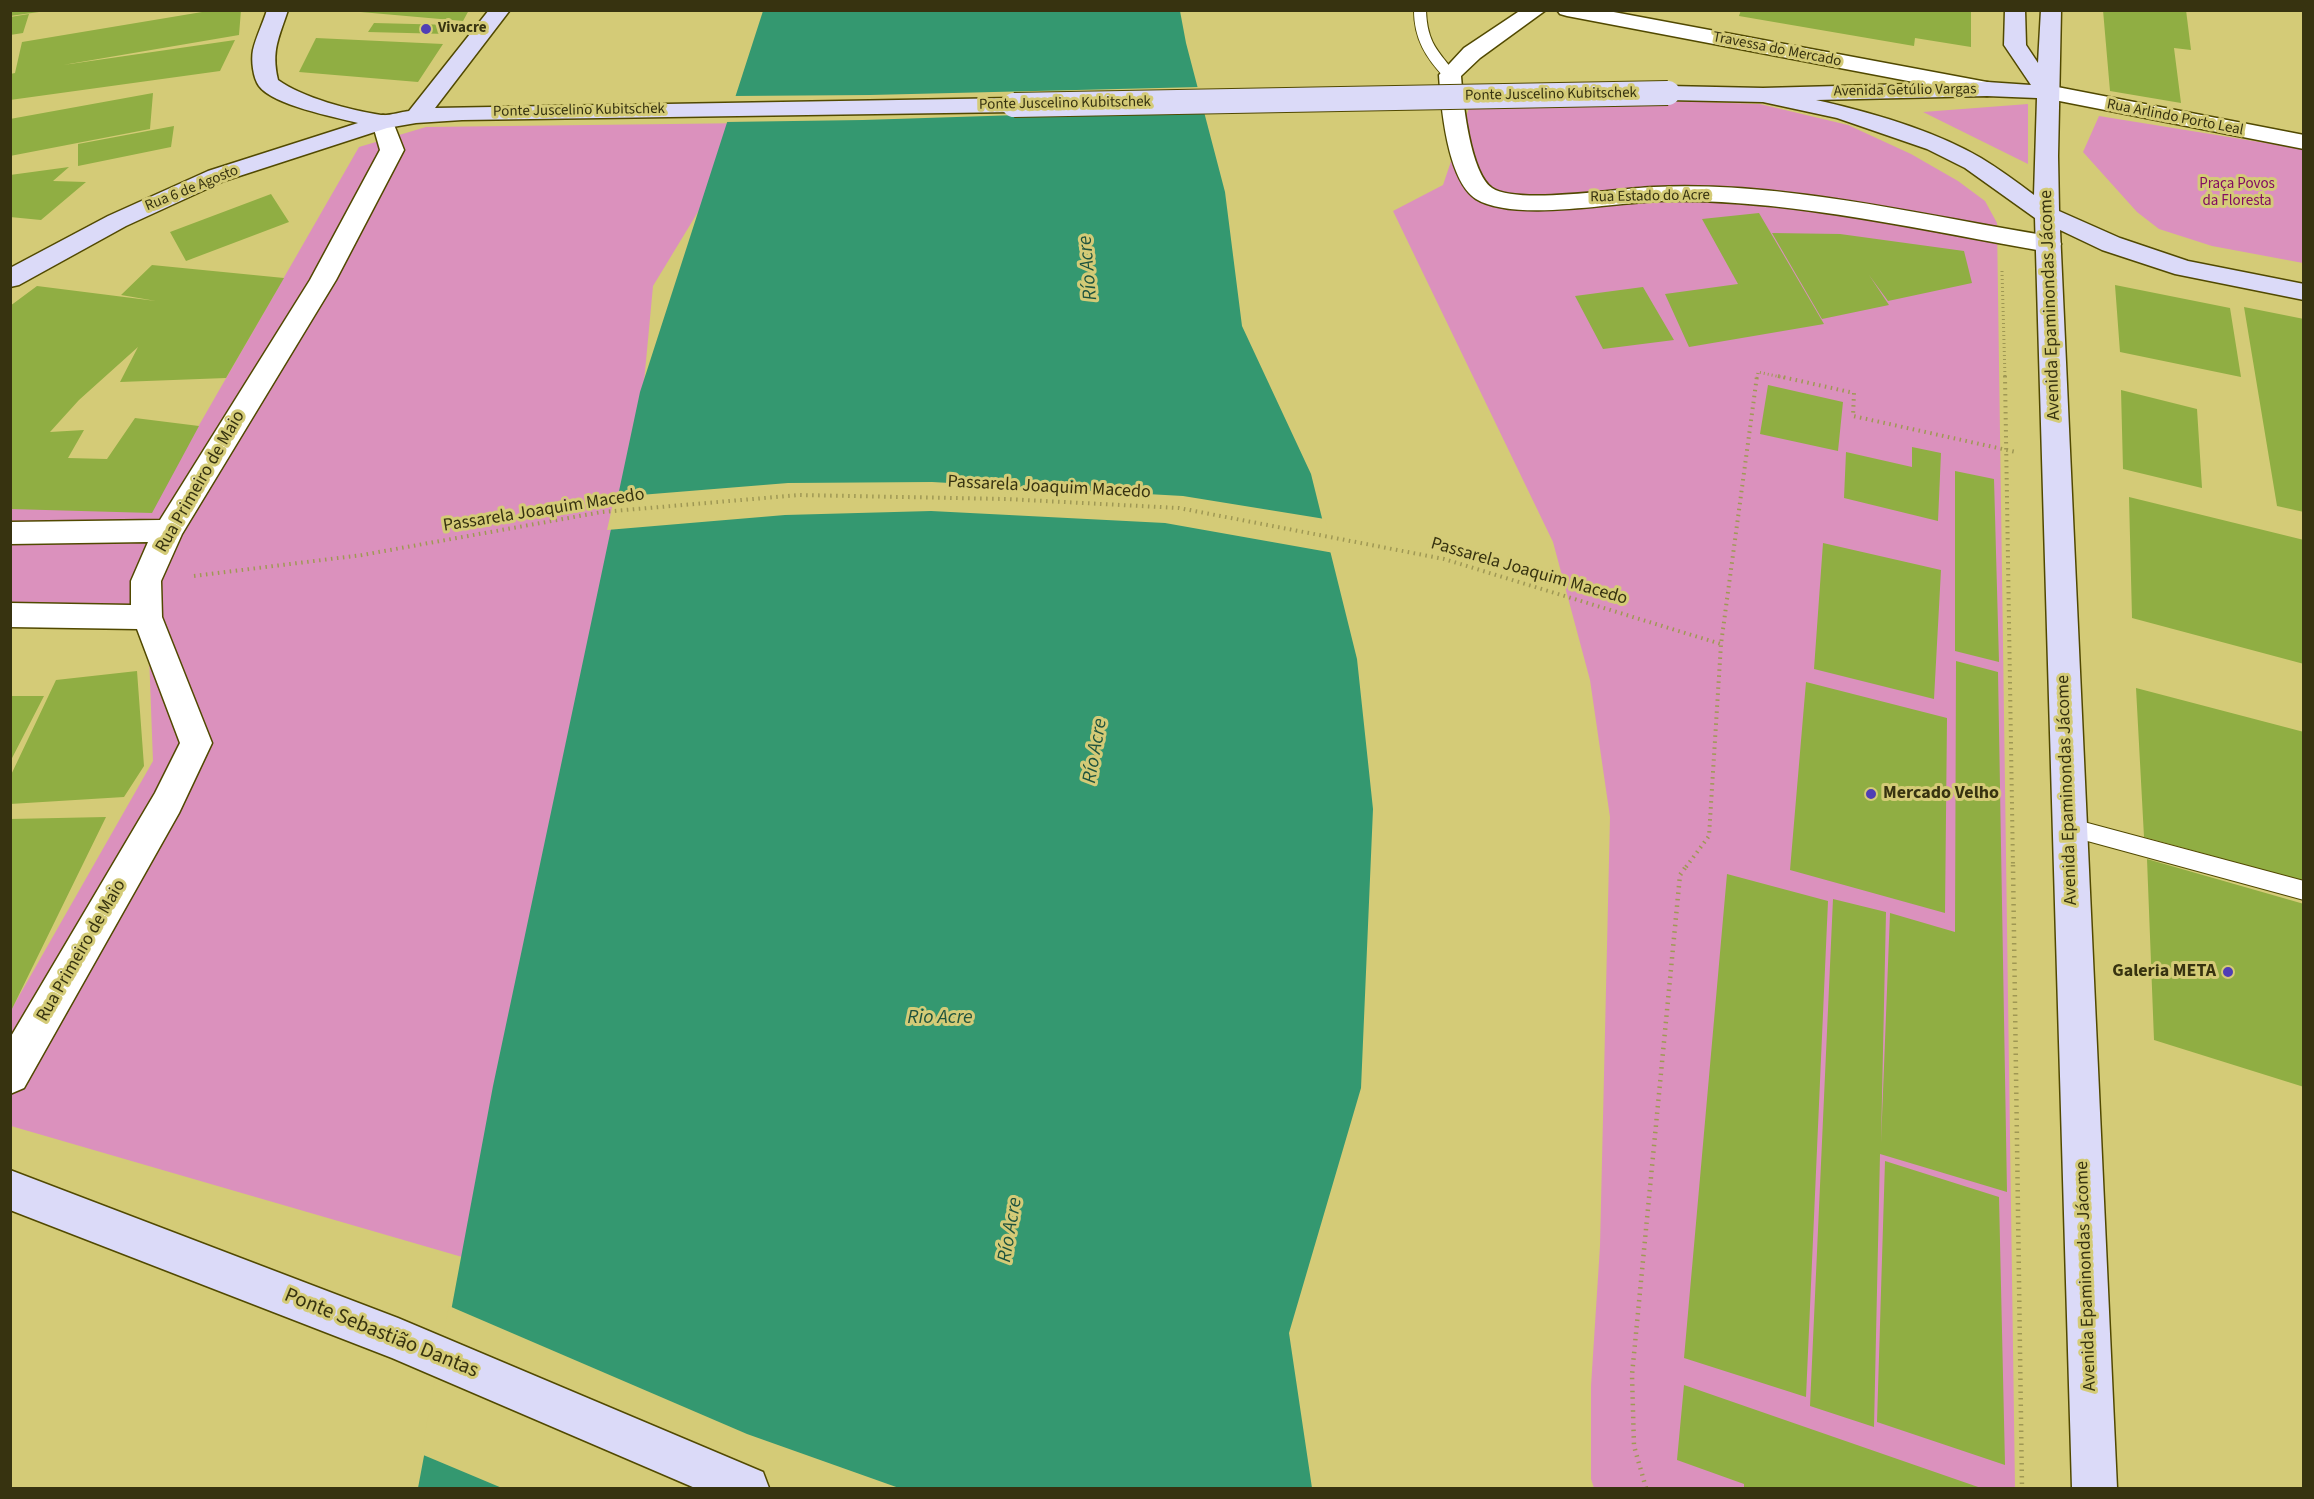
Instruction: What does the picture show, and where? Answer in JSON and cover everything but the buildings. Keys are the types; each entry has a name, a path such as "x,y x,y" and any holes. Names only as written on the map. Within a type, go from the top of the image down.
{"main road":[{"path":"278,10 264,50 263,71 268,83 282,93 383,122"},
{"path":"416,116 454,71 500,10"},
{"path":"2015,10 2015,45 2047,92"},
{"name":"Avenida Epaminondas Jácome","path":"2051,10 2047,92 2048,229 2096,1488"},
{"name":"Avenida Getúlio Vargas","path":"1668,93 1763,95 1987,89 2047,92"},
{"name":"Ponte Juscelino Kubitschek","path":"416,116 462,113 1668,93"},
{"name":"Avenida Getúlio Vargas","path":"1763,95 1843,113 1935,144 1973,163 2048,229 2111,244 2184,268 2304,292"},
{"name":"Rua 6 de Agosto","path":"10,279 117,220 216,176 383,122 416,116"},
{"name":"Ponte Sebastião Dantas","path":"10,1190 398,1339 747,1488"}],"street":[{"path":"1450,75 1472,53 1536,10"},
{"name":"Travessa do Mercado","path":"1567,10 1987,89"},
{"name":"Rua Estado do Acre","path":"1450,75 1452,109 1476,188 1502,201 1657,194 1753,197 2048,229"},
{"name":"Rua Arlindo Porto Leal","path":"2047,92 2304,142"},
{"name":"Rua Primeiro de Maio","path":"10,1075 168,803 196,743 147,617 146,581 168,531 324,280 392,150 383,122"},
{"path":"10,533 168,531"},
{"path":"10,615 147,617"}],"lane":[{"path":"1420,10 1420,28 1431,57 1450,75"},
{"path":"2069,827 2304,891"}],"path":[{"path":"2002,278 2007,450 2022,1488"},
{"path":"1646,1488 1634,1446 1632,1375 1680,875 1709,836 1721,644 1758,372 1854,393 1853,416 2007,450"},
{"name":"Passarela Joaquim Macedo","path":"362,555 602,512 799,495 1006,499 1179,508 1444,559 1721,644"}],"green space":[{"path":"1669,101 1760,104 1848,125 1911,154 1958,181 1985,201 1997,223 2015,1488 1594,1488 1591,1479 1591,1386 1600,1246 1610,817 1590,680 1553,542 1393,211 1443,185 1470,105"},
{"path":"2028,104 2028,164 1923,112"},
{"name":"Praça Povos da Floresta","path":"2099,116 2303,149 2303,263 2212,246 2159,229 2137,212 2083,152"},
{"path":"752,123 653,286 636,468 469,1259 11,1126 11,1010 153,761 148,628 11,626 10,502 156,500 359,147 426,127"}],"water":[{"name":"Rio Acre","path":"763,11 1180,11 1186,43 1225,192 1242,326 1311,474 1357,659 1373,809 1361,1088 1289,1333 1312,1488 418,1488 493,1086 640,392"}],"pier":[{"path":"1200,87 1206,109 725,122 733,96"},
{"path":"932,482 1183,496 1325,519 1334,553 1165,523 931,511 785,515 607,530 614,499 640,495 788,483"},
{"path":"449,1306 747,1434 899,1488 502,1488 421,1454"}],"place":[{"name":"Vivacre","path":"426,29"},
{"name":"Mercado Velho","path":"1871,794"},
{"name":"Galeria META","path":"2228,972"}],"water label":[{"name":"Río Acre","path":"1089,268"},
{"name":"Río Acre","path":"1096,751"},
{"name":"Río Acre","path":"1011,1230"}]}
